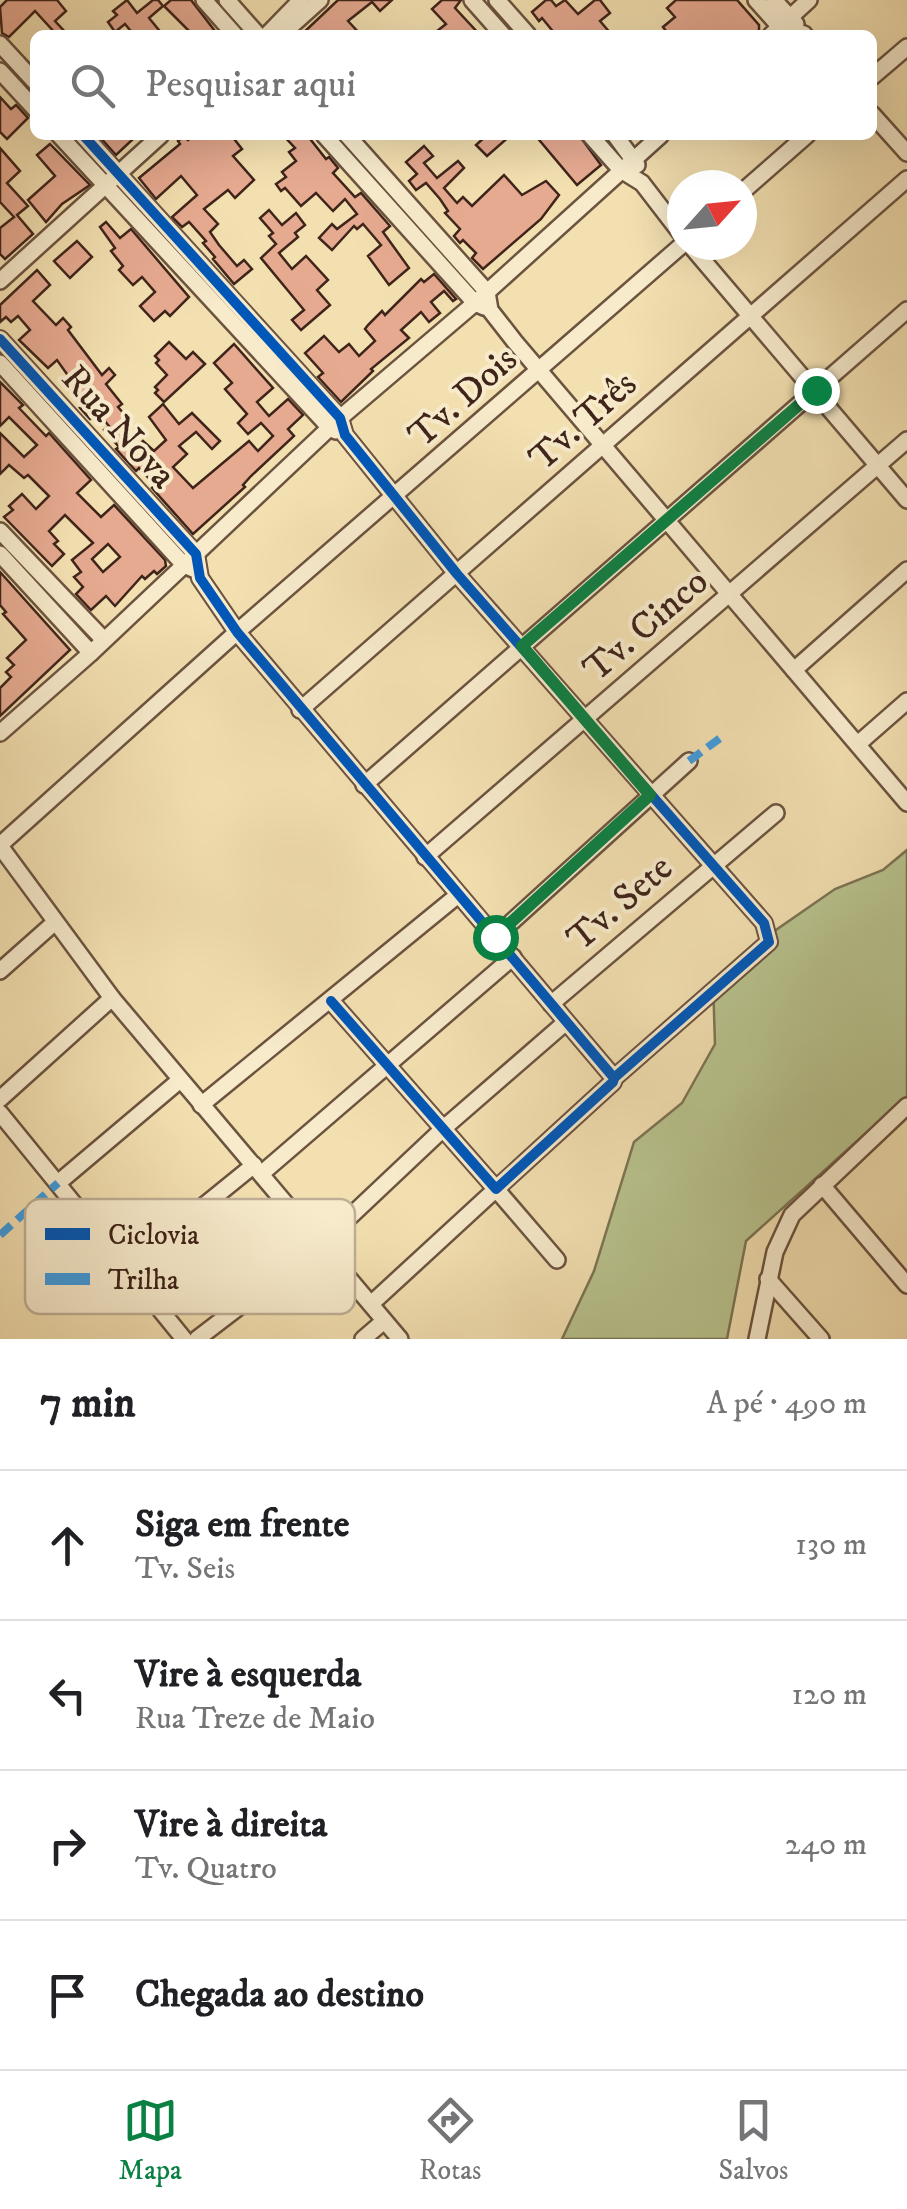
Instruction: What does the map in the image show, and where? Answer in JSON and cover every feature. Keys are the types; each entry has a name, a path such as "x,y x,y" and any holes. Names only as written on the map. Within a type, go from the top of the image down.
{"street":[{"path":"204,0 231,30"},
{"path":"227,0 254,30"},
{"path":"272,30 301,0"},
{"path":"286,30 320,0"},
{"path":"472,0 499,30"},
{"path":"497,0 524,30"},
{"path":"756,0 780,26"},
{"path":"774,0 780,26"},
{"path":"780,26 809,0"},
{"path":"0,44 30,77"},
{"path":"877,73 907,47"},
{"path":"0,71 30,104"},
{"path":"877,119 907,152"},
{"path":"64,140 338,427"},
{"path":"87,140 338,427 457,574 583,720 764,923 769,942 614,1078 608,1090 370,1304"},
{"path":"0,281 155,140"},
{"path":"329,140 484,302"},
{"path":"351,140 600,445 907,803"},
{"path":"594,140 621,170 642,183 667,215"},
{"path":"619,140 635,158 642,183"},
{"path":"2,728 192,563 338,427 484,302 655,140"},
{"path":"757,179 800,140"},
{"name":"Tv. Três","path":"300,710 907,179"},
{"name":"Tv. Dois","path":"0,846 237,632 396,498 667,258"},
{"path":"703,260 907,500"},
{"path":"364,785 907,310"},
{"name":"Rua Nova","path":"0,339 192,563"},
{"name":"Rua Nova","path":"0,363 192,563"},
{"name":"Tv. Cinco","path":"426,857 907,440"},
{"path":"0,531 104,640"},
{"path":"0,554 91,652"},
{"path":"192,563 237,632 300,710 614,1078"},
{"path":"794,670 907,570"},
{"path":"859,743 907,701"},
{"path":"495,937 689,762"},
{"name":"Tv. Sete","path":"552,1004 776,814"},
{"path":"0,846 112,998 283,1199"},
{"path":"201,1105 458,895"},
{"path":"0,971 54,923"},
{"path":"219,1199 390,1064 513,957"},
{"path":"0,1099 112,998"},
{"path":"332,1001 557,1260"},
{"path":"355,1212 566,1022"},
{"path":"58,1184 180,1080"},
{"path":"757,1339 775,1252 792,1215 907,1106"},
{"path":"0,1112 70,1199"},
{"path":"894,1118 907,1132"},
{"path":"822,1184 907,1285"},
{"path":"768,1279 820,1339"},
{"path":"355,1286 400,1339"},
{"path":"164,1314 184,1339"},
{"path":"197,1339 230,1314"},
{"path":"363,1339 384,1321"}],"green space":[{"path":"907,850 907,1096 746,1241 727,1339 562,1339 594,1271 634,1142 682,1103 715,1044 713,981 760,941 835,889 883,870"}],"building":[{"path":"7,0 57,0 66,11 55,21 63,30 52,30 35,11 9,37 2,33 0,7"},
{"path":"127,0 137,13 153,0 163,6 149,18 159,30 130,30 125,24 114,30 108,22 117,15 113,11"},
{"path":"171,0 191,0 214,30 188,30 164,6"},
{"path":"338,0 392,0 380,11 372,2 348,21 356,30 306,30"},
{"path":"442,0 461,0 455,8 475,30 438,30 446,24 432,9"},
{"path":"546,0 556,6 565,0 578,14 600,0 610,13 600,21 608,30 552,30 532,12"},
{"path":"676,0 737,0 759,30 665,30 663,27 675,17 667,8"},
{"path":"0,97 11,109 16,105 28,118 7,139 0,132"},
{"path":"102,140 132,140 116,155"},
{"path":"235,140 242,149 233,156 254,180 235,198 228,190 204,209 218,224 210,232 219,245 237,266 244,260 252,269 234,284 189,222 182,227 172,217 197,195 181,176 156,199 139,178 180,144 178,141"},
{"path":"288,140 311,140 338,168 333,173 355,197 361,193 390,226 383,232 409,268 389,285 368,256 381,245 363,224 357,229 354,226 332,250 319,238 332,224 337,229 357,214 345,199 333,211 316,193 301,206 276,184 286,177 282,172 296,161 289,152 295,148"},
{"path":"482,140 505,140 487,156 476,145"},
{"path":"539,140 583,140 601,165 577,185"},
{"path":"50,144 90,185 62,204 46,222 28,200 55,176 37,155"},
{"path":"424,146 433,156 424,163 437,178 458,161 464,168 444,188 457,203 463,197 472,206 504,175 522,195 546,181 559,195 541,219 483,269 472,258 476,253 454,236 460,229 445,213 448,211 440,199 426,183 416,190 409,181 417,174 406,162"},
{"path":"0,148 20,171 7,183 28,206 17,215 33,234 5,259 0,254 0,228 14,217 0,202"},
{"path":"269,210 282,225 296,213 305,225 295,233 298,237 279,253 292,269 306,256 328,280 317,290 330,305 301,330 292,320 304,310 261,258 276,244 269,236 273,233 260,218"},
{"path":"106,222 120,238 131,229 189,297 170,316 165,311 154,321 140,306 155,292 142,277 133,285 119,270 123,266 100,227"},
{"path":"77,241 92,257 70,278 54,261"},
{"path":"37,270 50,285 33,301 56,325 63,318 102,375 109,368 115,375 106,384 131,422 121,431 136,448 143,441 154,451 166,440 149,417 163,404 179,424 192,413 220,441 212,449 196,432 179,446 187,454 173,467 193,488 249,441 258,451 273,436 261,423 248,434 238,423 247,414 225,389 232,383 214,363 234,344 273,388 257,402 269,416 288,399 303,415 288,429 294,436 193,534 152,488 155,485 116,449 119,447 104,430 109,426 97,412 90,419 80,408 84,406 75,396 79,391 57,360 48,368 19,340 30,330 18,316 11,322 6,317 0,322 0,305"},
{"path":"434,274 456,299 453,301 444,291 431,302 440,313 429,322 421,312 401,330 409,338 371,369 341,402 318,377 323,373 305,353 324,336 339,352 349,344 359,356 375,341 365,329 368,325 382,311 385,315 421,279 424,282"},
{"path":"169,342 186,359 193,352 205,364 164,402 155,393 155,387 167,375 155,356"},
{"path":"0,382 23,405 19,408 46,436 49,433 91,480 77,493 101,517 114,505 165,560 166,566 145,579 142,576 115,606 106,596 91,610 76,594 83,587 74,577 81,572 72,560 93,543 65,515 49,531 64,554 52,566 4,517 22,494 36,509 49,496 28,475 24,478 9,465 0,474 0,433 24,457 37,445 9,417 0,426","holes":["108,544 120,557 103,572 92,559"]},
{"path":"0,572 70,650 0,716 0,688 11,677 6,672 14,665 7,658 26,640 3,614 6,612 0,605"}],"marked path":[{"path":"689,761 723,736"},
{"path":"40,1199 58,1183"},
{"path":"0,1235 25,1213"}],"cycle path":[{"path":"88,140 340,418 345,435 457,574 764,923 769,942 614,1078"},
{"path":"0,339 196,554 200,578 237,632 614,1078 613,1082 496,1189 331,1001"}],"route":[{"path":"495,937 650,795 522,646 816,390"}]}
